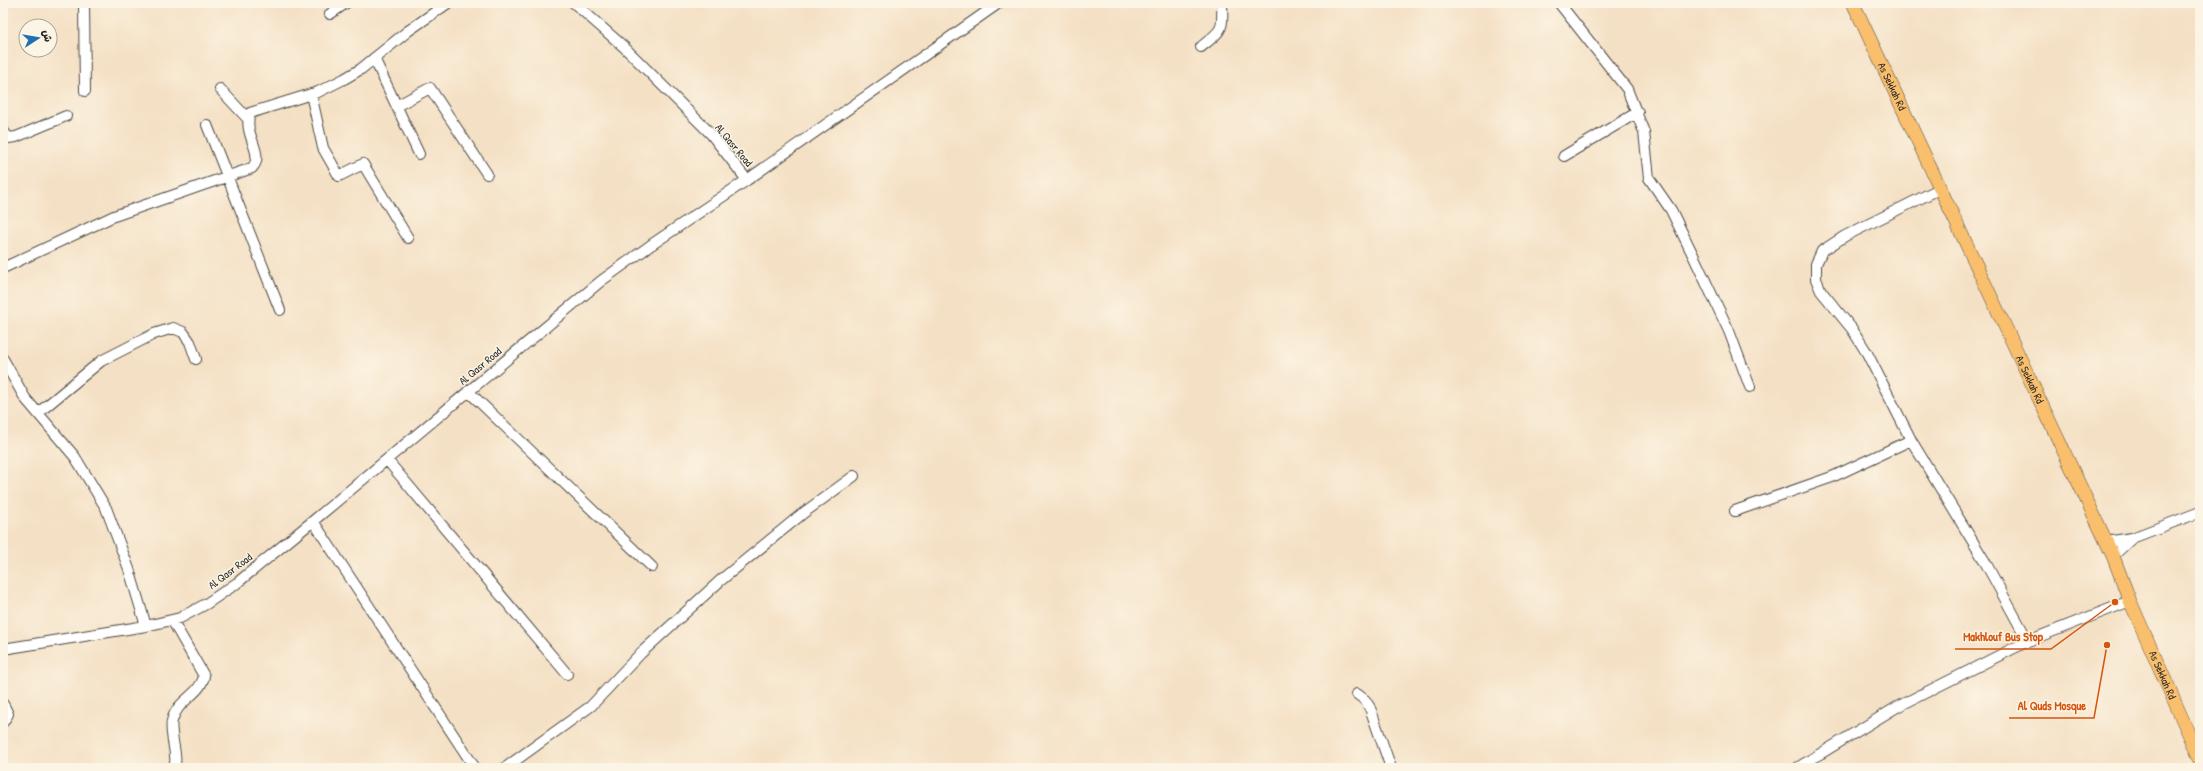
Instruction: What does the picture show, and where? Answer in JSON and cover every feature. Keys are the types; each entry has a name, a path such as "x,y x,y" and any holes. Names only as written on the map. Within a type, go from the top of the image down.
{"main road":[{"name":"As Sekkah Rd","path":"1852,3 2113,556 2130,601 2200,758"}],"street":[{"path":"84,3 85,92"},
{"path":"330,14 346,3"},
{"path":"3,268 114,216 252,168 257,163 258,157 247,127 250,113 255,110 311,94 344,79 448,3"},
{"name":"Al Qasr Road","path":"3,649 146,626 172,620 206,604 237,583 313,521 601,281 746,180 711,134 624,47 574,3"},
{"path":"746,180 999,3"},
{"path":"1201,47 1220,32 1222,26 1222,3"},
{"path":"1559,3 1620,78 1638,112 1644,132 1649,178 1671,210 1693,255 1729,331 1750,387"},
{"path":"374,58 398,105 419,154"},
{"path":"398,105 430,88 487,174"},
{"path":"220,89 248,119"},
{"path":"311,94 323,148 339,176 363,164 408,238"},
{"path":"1564,156 1638,112"},
{"path":"3,130 8,138 16,137 66,116"},
{"path":"207,125 280,310"},
{"path":"1939,189 1846,236 1822,251 1816,264 1816,279 1821,291 1852,329 1867,353 1911,440 1984,560 2028,640"},
{"path":"38,413 100,361 154,334 173,328 183,332 190,342 196,359"},
{"path":"3,359 25,398 75,457 106,508 129,569 146,626"},
{"path":"468,391 652,567"},
{"path":"1734,511 1832,477 1911,440"},
{"path":"387,460 567,674"},
{"path":"505,768 591,706 641,653 721,580 802,514 854,476"},
{"path":"2106,542 2132,538 2200,512"},
{"path":"313,521 475,768"},
{"path":"2113,556 2132,538"},
{"path":"1797,768 1897,707 2028,640 2130,601"},
{"path":"172,620 204,676 201,686 177,708 172,722 172,744 175,758 174,768"},
{"path":"1357,694 1365,700 1370,708 1391,768"},
{"path":"3,704 8,714 3,722"}],"place":[{"name":"Makhlouf Bus Stop","path":"2115,602"},
{"name":"Al Quds Mosque","path":"2107,645"}]}
